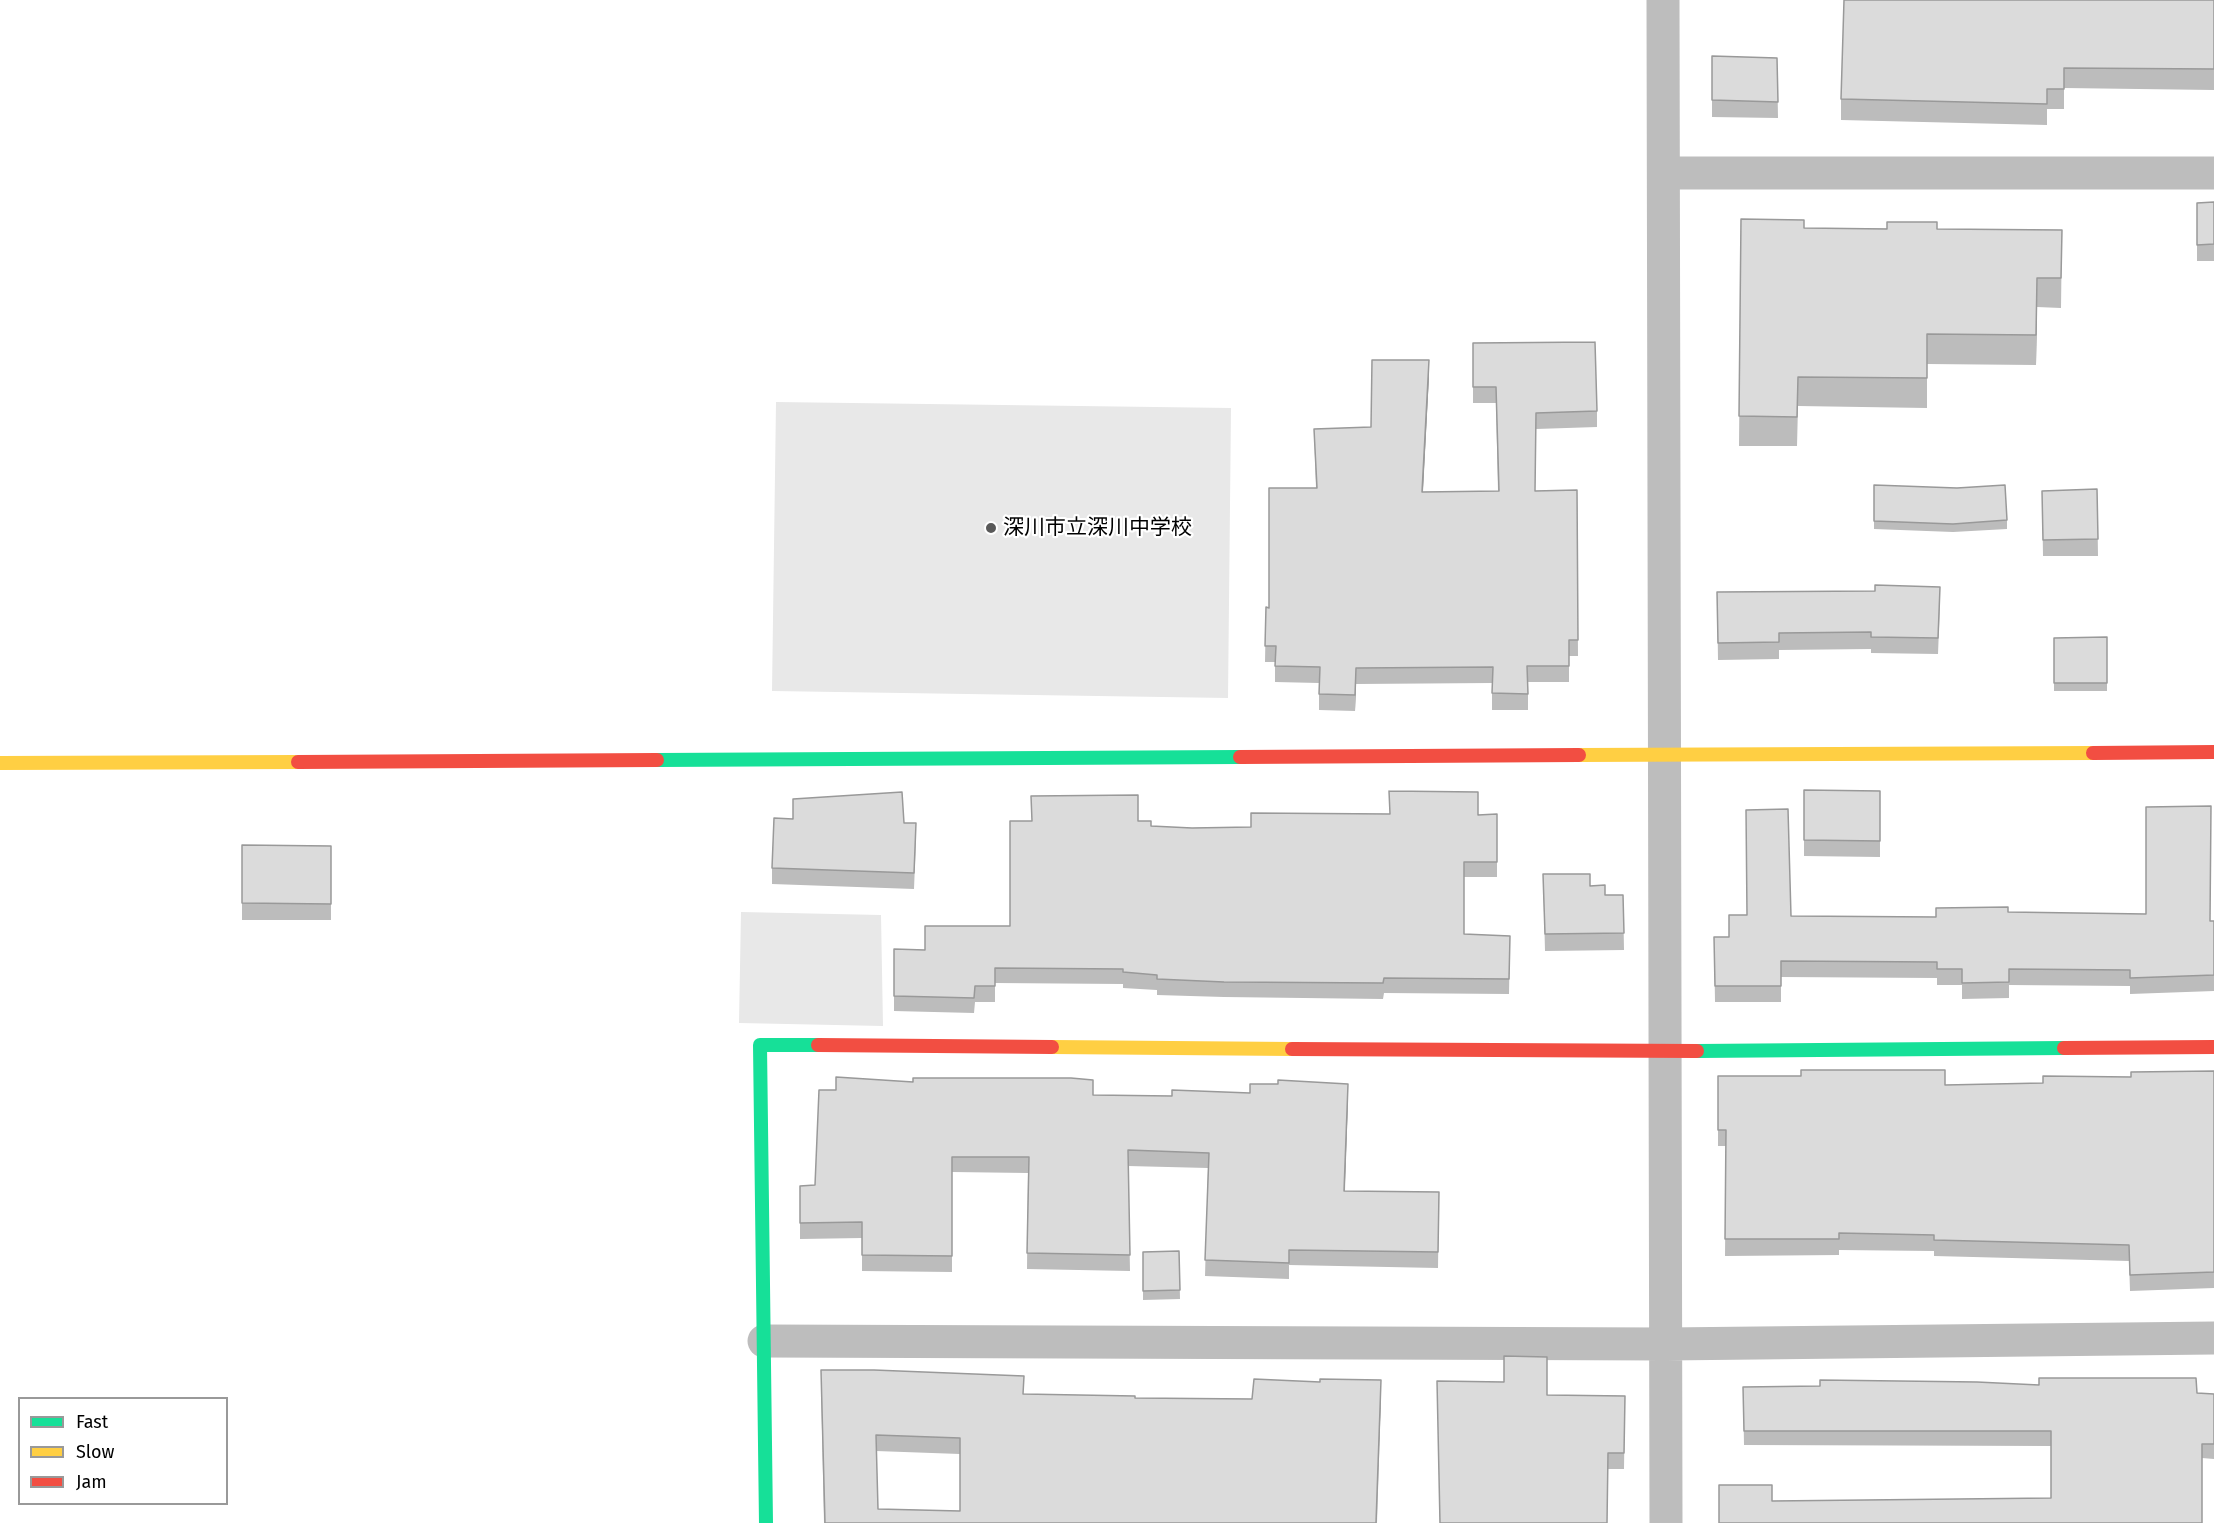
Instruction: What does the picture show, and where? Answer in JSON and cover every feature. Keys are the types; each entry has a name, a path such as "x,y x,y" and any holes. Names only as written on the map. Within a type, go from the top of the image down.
{"street":[{"path":"1663,0 1666,1523"},
{"path":"1664,173 2214,174"},
{"path":"0,763 1664,757 2214,752"},
{"path":"766,1523 760,1045 1665,1052 2214,1047"},
{"path":"764,1341 1666,1344 2214,1338"}],"shaded area":[{"path":"776,402 1231,408 1228,698 772,691"},
{"path":"741,912 881,915 883,1026 739,1023"}],"building":[{"path":"1844,0 2214,0 2214,69 2064,68 2064,89 2047,89 2047,104 1841,99"},
{"path":"1712,56 1777,58 1778,102 1712,100"},
{"path":"2214,202 2214,244 2197,245 2197,203"},
{"path":"1741,219 1804,220 1804,228 1887,229 1887,222 1937,222 1937,229 2062,230 2061,278 2037,278 2036,335 1927,334 1927,378 1798,377 1797,417 1739,416"},
{"path":"1595,342 1597,411 1536,413 1535,491 1577,490 1578,640 1569,640 1569,666 1527,666 1528,694 1492,693 1493,667 1356,668 1355,695 1319,694 1320,667 1275,666 1276,646 1265,646 1266,607 1269,608 1269,488 1317,488 1314,429 1371,427 1372,360 1429,360 1422,492 1499,491 1496,387 1473,387 1473,343"},
{"path":"1874,485 1957,488 2005,485 2007,520 1953,524 1874,521"},
{"path":"2097,489 2098,539 2043,540 2042,491"},
{"path":"1875,585 1940,587 1938,638 1871,637 1871,632 1779,633 1779,642 1718,643 1717,592 1875,591"},
{"path":"2107,637 2107,683 2054,683 2054,638"},
{"path":"1804,790 1880,791 1880,841 1804,840"},
{"path":"1389,791 1478,792 1478,815 1497,814 1497,862 1464,862 1464,934 1510,936 1509,979 1384,978 1383,983 1224,982 1157,979 1157,975 1123,972 1123,969 995,968 995,986 975,986 974,998 894,996 894,949 925,950 925,926 1010,926 1010,821 1032,821 1031,796 1138,795 1138,821 1151,821 1151,826 1192,828 1251,827 1251,813 1390,814"},
{"path":"902,792 904,823 916,823 914,873 772,868 774,818 793,819 793,799"},
{"path":"2211,806 2210,921 2214,921 2214,975 2130,978 2130,970 2009,969 2009,982 1962,983 1962,969 1937,969 1937,962 1781,961 1781,986 1715,986 1714,937 1729,937 1729,915 1747,915 1746,810 1788,809 1791,916 1936,917 1936,908 2008,907 2008,912 2146,914 2146,807"},
{"path":"242,845 331,846 331,904 242,903"},
{"path":"1543,874 1590,874 1590,886 1605,885 1605,895 1623,895 1624,933 1545,934"},
{"path":"1801,1070 1945,1070 1945,1085 2043,1083 2043,1076 2131,1077 2131,1072 2214,1071 2214,1272 2130,1275 2129,1245 1934,1240 1934,1235 1839,1233 1839,1239 1725,1239 1726,1130 1718,1130 1718,1076 1801,1076"},
{"path":"836,1077 913,1082 913,1078 1071,1078 1093,1080 1093,1095 1172,1096 1172,1090 1250,1093 1250,1084 1278,1084 1278,1080 1348,1084 1344,1191 1439,1192 1438,1252 1289,1250 1289,1263 1205,1260 1209,1153 1128,1150 1130,1255 1027,1253 1029,1157 952,1157 952,1256 862,1255 862,1222 800,1223 800,1186 815,1185 819,1090 836,1090"},
{"path":"1179,1251 1180,1290 1143,1291 1143,1252"},
{"path":"1504,1356 1547,1357 1547,1395 1625,1396 1624,1453 1608,1453 1607,1523 1440,1523 1437,1381 1504,1382"},
{"path":"821,1370 1024,1376 1023,1394 1135,1396 1135,1398 1252,1399 1254,1379 1320,1382 1320,1379 1381,1380 1376,1523 825,1523","holes":["876,1435 960,1438 960,1511 878,1509"]},
{"path":"2039,1378 2196,1378 2197,1393 2214,1394 2214,1444 2202,1444 2202,1523 1719,1523 1719,1485 1772,1485 1772,1501 2051,1498 2051,1431 1744,1431 1743,1387 1820,1386 1820,1380 2039,1385"}],"traffic: fast":[{"path":"657,760 1240,757"},
{"path":"766,1523 760,1045 818,1045"},
{"path":"1697,1051 2064,1048"}],"traffic: slow":[{"path":"1579,755 2093,753"},
{"path":"0,763 298,762"},
{"path":"1052,1047 1292,1049"}],"traffic: jam":[{"path":"2093,753 2214,752"},
{"path":"1240,757 1579,755"},
{"path":"298,762 657,760"},
{"path":"818,1045 1052,1047"},
{"path":"2064,1048 2214,1047"},
{"path":"1292,1049 1697,1051"}],"place":[{"name":"深川市立深川中学校","path":"991,528"}]}
